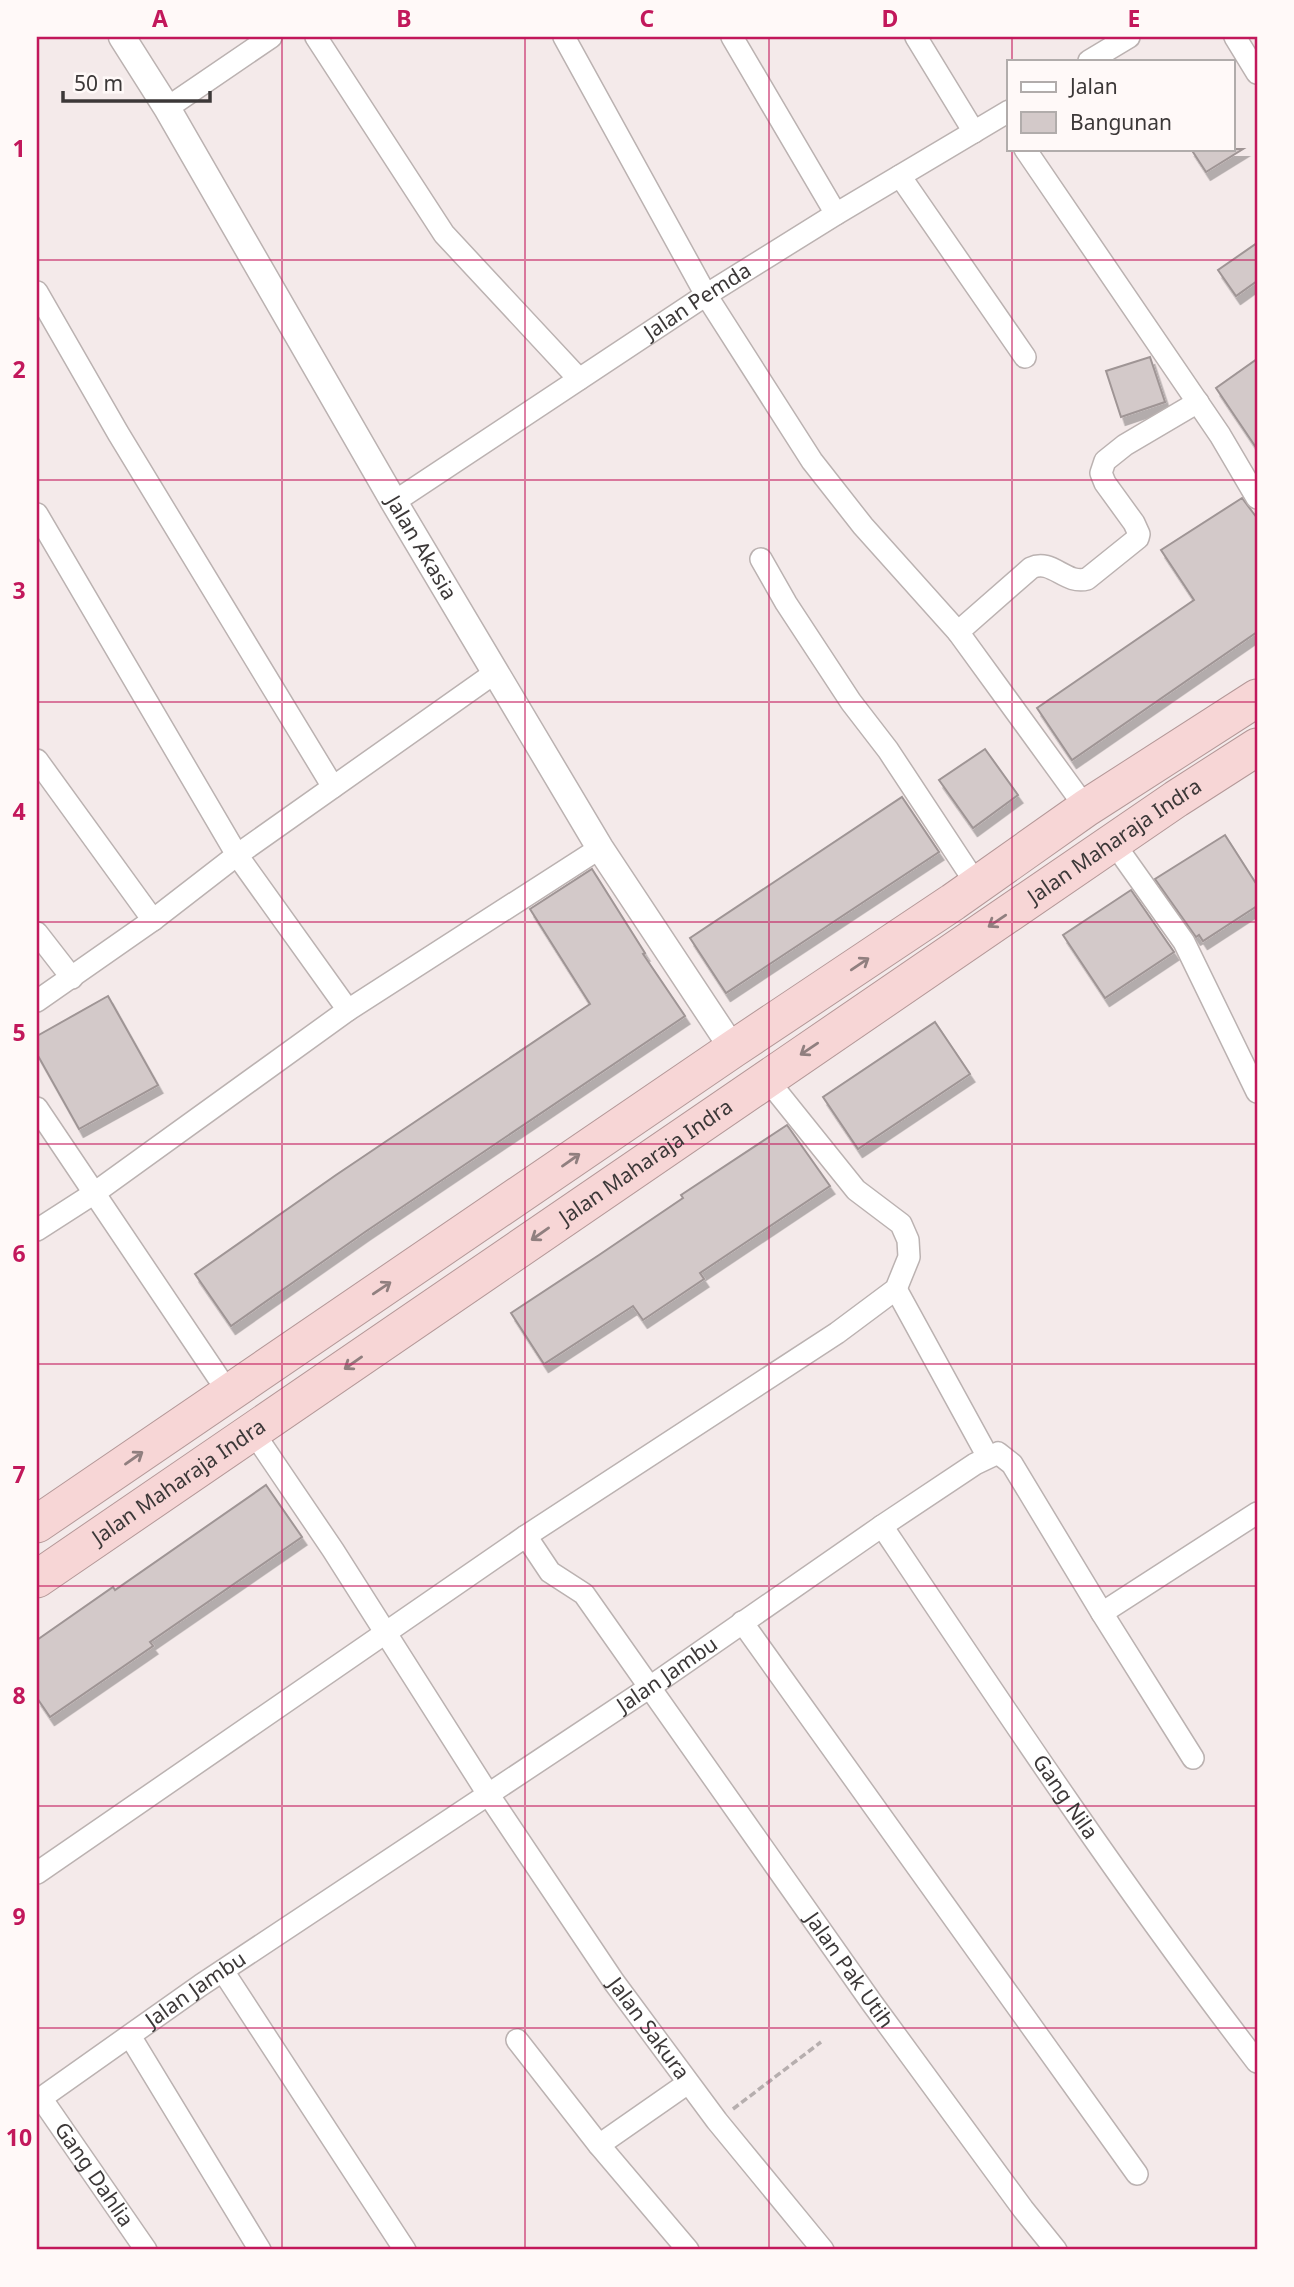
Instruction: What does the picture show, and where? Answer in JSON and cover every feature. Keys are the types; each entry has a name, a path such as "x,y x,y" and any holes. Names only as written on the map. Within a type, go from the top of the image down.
{"highway":[{"name":"Jalan Maharaja Indra","path":"37,1524 977,885 1086,808 1257,698"},
{"name":"Jalan Maharaja Indra","path":"37,1579 1176,799 1255,753"},
{"path":"92,1487 117,1524"}],"street":[{"name":"Jalan Akasia","path":"122,37 167,108 394,502 600,848 733,1049"},
{"path":"167,108 271,37"},
{"path":"316,37 443,234 579,380"},
{"path":"564,37 706,295 812,461 863,526 958,632 1086,808"},
{"path":"732,37 836,214"},
{"path":"916,37 974,132"},
{"path":"1091,60 1129,37"},
{"path":"1234,37 1257,73"},
{"name":"Jalan Pemda","path":"394,502 706,295 974,132 1007,117"},
{"path":"1027,150 1220,435 1257,498"},
{"path":"900,176 1025,358"},
{"path":"37,292 118,433 333,787"},
{"path":"958,632 1031,568 1039,564 1079,582 1087,579 1138,538 1135,523 1105,483 1101,473 1105,461 1125,445 1198,402"},
{"path":"37,514 237,855 348,1010"},
{"path":"761,559 786,603 851,702 888,750 977,885"},
{"path":"37,1001 153,920 237,855 496,672"},
{"path":"37,760 153,920"},
{"path":"1114,842 1184,942 1257,1092"},
{"path":"37,1230 93,1194 348,1010 600,848"},
{"path":"37,933 72,978"},
{"path":"37,1873 526,1536 836,1333 893,1292 909,1257 908,1240 901,1224 856,1190 766,1078"},
{"path":"37,1108 228,1392"},
{"path":"893,1292 988,1457 998,1453 1012,1464 1101,1613 1193,1758"},
{"name":"Jalan Sakura","path":"253,1432 386,1633 488,1794 614,1982 717,2121 823,2250"},
{"name":"Jalan Jambu","path":"39,2100 223,1971 650,1687 882,1526 988,1457"},
{"path":"1101,1613 1257,1513"},
{"name":"Gang Nila","path":"882,1526 1047,1772 1257,2062"},
{"name":"Jalan Pak Utih","path":"526,1536 550,1572 584,1594 872,2003 1056,2250"},
{"path":"742,1622 1137,2174"},
{"path":"223,1971 405,2250"},
{"path":"130,2036 260,2250"},
{"path":"517,2040 599,2145 688,2250"},
{"path":"599,2145 688,2083"},
{"name":"Gang Dahlia","path":"39,2100 146,2250"}],"path":[{"path":"717,2121 821,2042"}],"building":[{"path":"1243,149 1206,172 1192,150"},
{"path":"1257,243 1257,281 1236,296 1218,270"},
{"path":"1150,357 1165,402 1121,417 1106,371"},
{"path":"1257,359 1257,449 1216,388"},
{"path":"1242,498 1257,518 1257,632 1072,760 1037,708 1194,600 1161,550"},
{"path":"985,749 1018,795 973,828 939,780"},
{"path":"902,797 939,852 726,993 690,938"},
{"path":"1225,835 1257,885 1257,906 1203,941 1199,935 1196,937 1155,879"},
{"path":"592,869 645,953 643,954 685,1016 231,1326 195,1274 336,1175 590,1004 530,909"},
{"path":"1131,890 1174,952 1105,998 1063,935"},
{"path":"108,996 158,1085 79,1129 37,1054 37,1036"},
{"path":"935,1022 970,1074 858,1149 823,1097"},
{"path":"787,1125 830,1186 700,1273 704,1279 643,1320 633,1306 544,1364 511,1313"},
{"path":"266,1485 302,1537 150,1642 153,1646 50,1717 37,1698 37,1640 113,1587 115,1590"}]}
